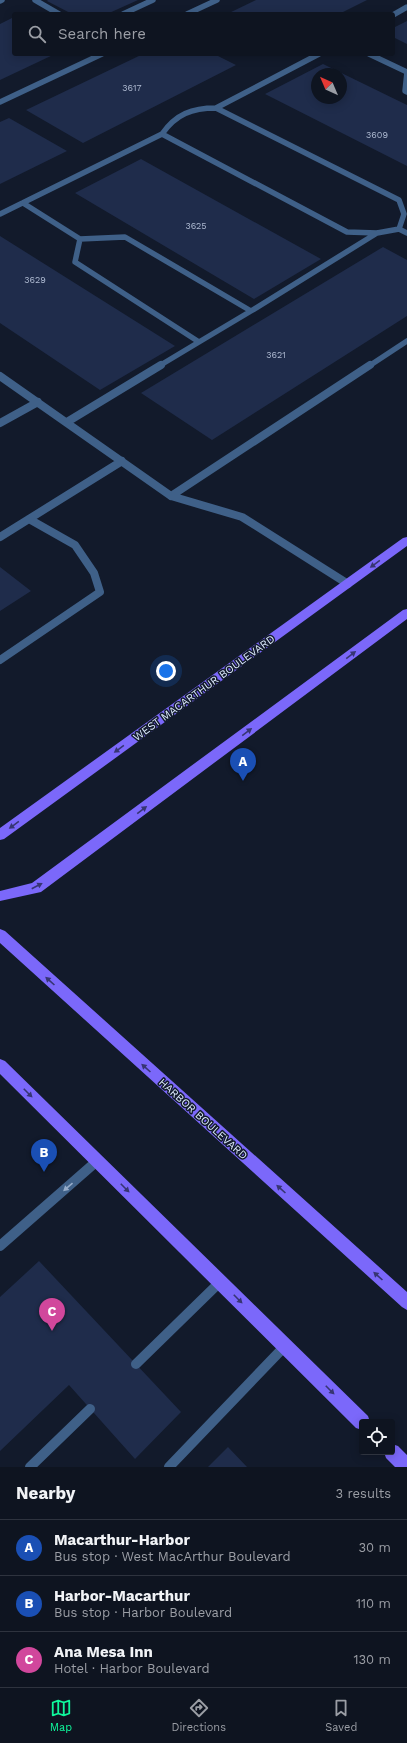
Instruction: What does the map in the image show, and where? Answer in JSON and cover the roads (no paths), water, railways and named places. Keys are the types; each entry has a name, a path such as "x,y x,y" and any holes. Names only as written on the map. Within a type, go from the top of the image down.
{"main road":[{"name":"WEST MACARTHUR BOULEVARD","path":"0,835 407,541"},
{"path":"0,896 36,888 407,613"},
{"name":"HARBOR BOULEVARD","path":"0,935 407,1302"},
{"path":"0,1065 359,1419"},
{"path":"395,1455 407,1467"}],"lane":[{"path":"35,0 56,12"},
{"path":"127,12 153,0"},
{"path":"191,12 217,0"},
{"path":"395,14 407,8"},
{"path":"0,102 98,56"},
{"path":"216,108 315,56"},
{"path":"374,56 407,72 405,91 407,92"},
{"path":"0,214 162,134 168,123 182,113 199,107 216,108 399,200 404,214 399,229"},
{"path":"162,134 347,232 377,233 399,229 407,233"},
{"path":"23,203 80,239 125,237 251,311"},
{"path":"67,422 377,233"},
{"path":"80,239 75,262 199,342"},
{"path":"171,496 407,341"},
{"path":"0,376 171,496 242,517 348,584"},
{"path":"0,423 38,402"},
{"path":"0,537 122,461"},
{"path":"0,660 100,592 94,573 75,546 29,519"},
{"path":"0,1246 97,1161"},
{"path":"136,1364 220,1282"},
{"path":"170,1467 286,1346"},
{"path":"30,1467 90,1409"}],"place":[{"name":"Macarthur-Harbor","path":"243,781"},
{"name":"Harbor-Macarthur","path":"44,1172"},
{"name":"Ana Mesa Inn","path":"52,1331"}]}
